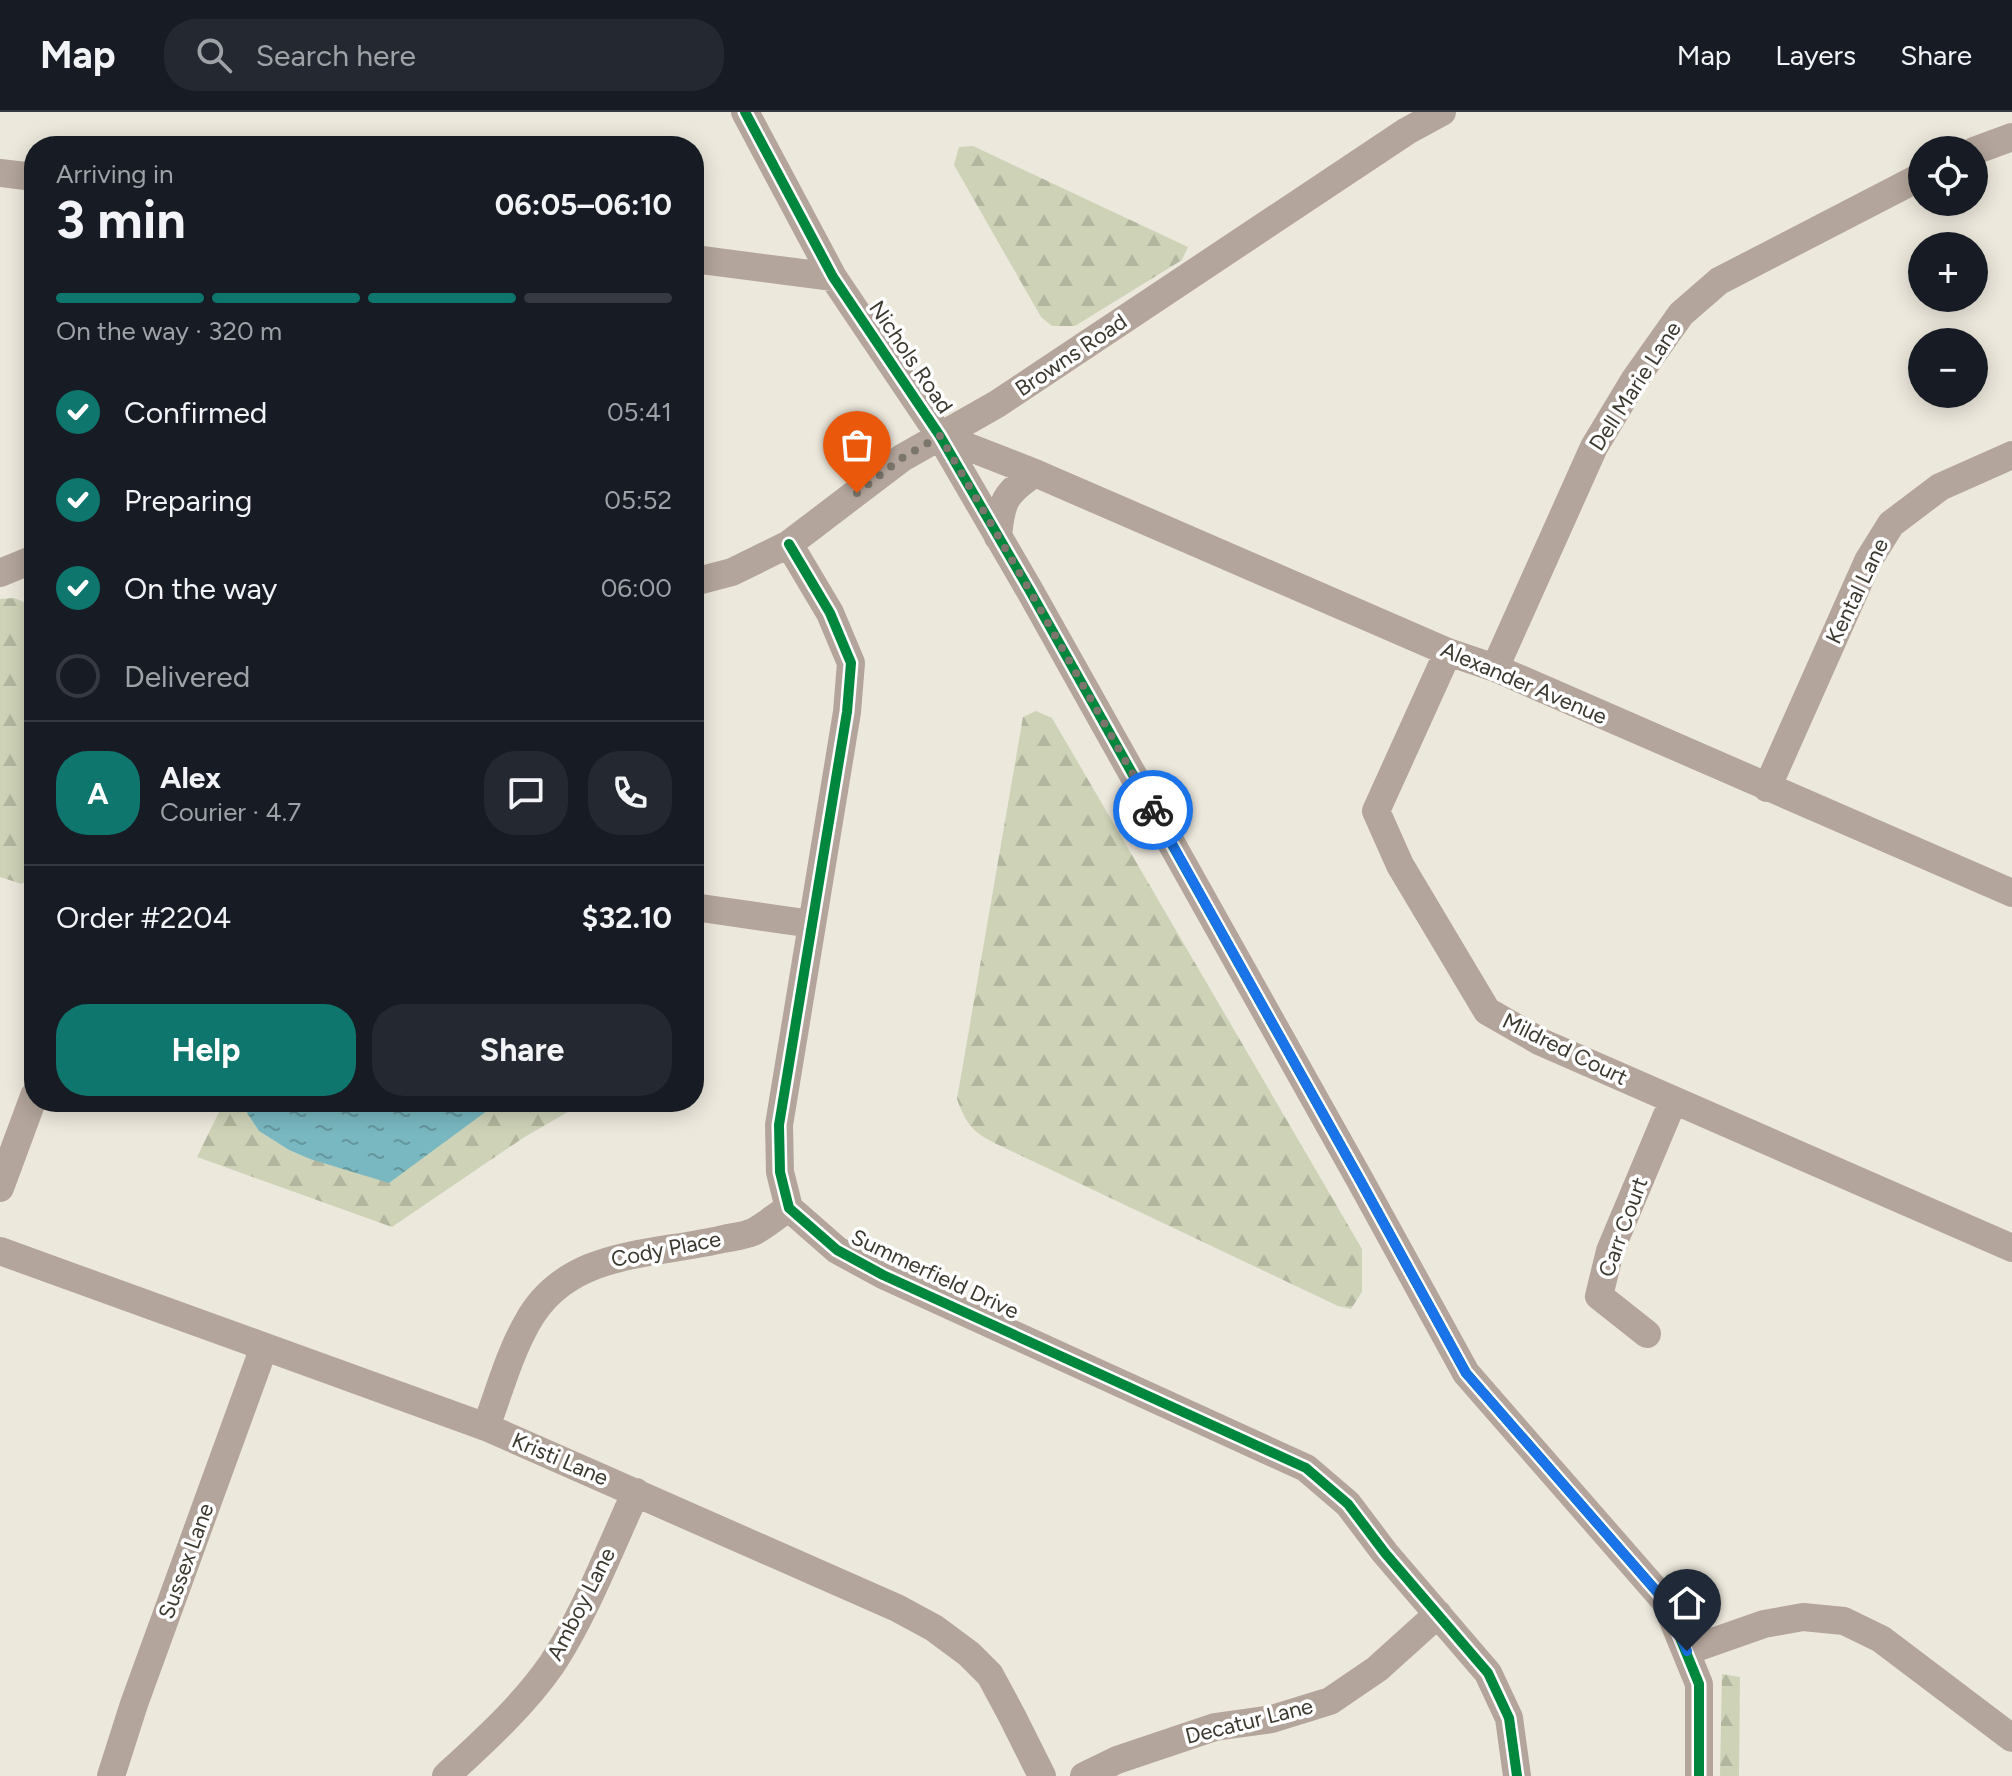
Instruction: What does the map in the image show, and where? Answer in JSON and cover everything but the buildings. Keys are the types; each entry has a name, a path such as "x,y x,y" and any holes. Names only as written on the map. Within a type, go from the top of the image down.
{"street":[{"name":"Nichols Road","path":"745,112 833,277 940,436 998,537 1466,1373 1665,1601 1699,1684 1699,1776"},
{"name":"Browns Road","path":"704,579 732,572 789,544 902,458 997,404 1407,131 1442,112"},
{"path":"1988,146 2012,137"},
{"path":"0,173 24,176"},
{"name":"Dell Marie Lane","path":"1495,668 1594,447 1635,379 1681,314 1719,281 1908,183"},
{"path":"704,260 833,277"},
{"name":"Alexander Avenue","path":"940,436 1035,473 1448,652 1495,668 2012,893"},
{"name":"Kental Lane","path":"1767,788 1868,561 1891,524 1940,487 2012,455"},
{"path":"998,537 1002,506 1015,486 1035,473"},
{"path":"789,544 830,613 851,663 847,712 779,1125 780,1172 789,1208"},
{"path":"0,573 24,563"},
{"name":"Mildred Court","path":"1448,652 1376,811 1400,865 1487,1011 1541,1042 2012,1248"},
{"path":"704,908 812,924"},
{"name":"Carr Court","path":"1647,1334 1599,1296 1610,1251 1673,1101"},
{"path":"0,1188 28,1112"},
{"name":"Cody Place","path":"486,1427 527,1321 547,1295 573,1275 601,1262 752,1232 789,1208"},
{"name":"Summerfield Drive","path":"789,1208 837,1250 883,1275 1306,1468 1348,1504 1385,1553 1488,1673 1509,1718 1517,1776"},
{"name":"Kristi Lane","path":"0,1251 486,1427 897,1608 934,1628 969,1654 990,1675 1042,1776"},
{"name":"Sussex Lane","path":"111,1776 139,1689 264,1347"},
{"name":"Amboy Lane","path":"446,1776 494,1731 550,1666 571,1632 636,1492"},
{"name":"Decatur Lane","path":"1084,1776 1117,1760 1215,1727 1272,1719 1330,1701 1377,1669 1438,1614"},
{"path":"1687,1651 1764,1624 1803,1617 1844,1621 1881,1639 2012,1738"}],"green space":[{"path":"973,146 1188,247 1182,260 1075,326 1052,326 1041,317 954,165 959,147"},
{"path":"14,598 24,602 22,884 0,877 0,599"},
{"path":"1036,711 1052,718 1362,1249 1362,1292 1351,1309 1338,1306 995,1143 974,1130 965,1118 957,1099 1023,717"},
{"path":"219,1112 247,1112 259,1131 310,1159 466,1112 568,1112 523,1138 392,1227 197,1157"},
{"path":"1722,1674 1740,1677 1739,1776 1720,1776"}],"water":[{"path":"485,1112 389,1183 289,1150 259,1131 247,1113"}],"cycle path":[{"path":"745,112 833,277 940,436 1030,591 1466,1373 1665,1601 1699,1684 1699,1776"},
{"path":"789,544 830,613 851,663 847,712 779,1125 780,1172 789,1208 837,1250 883,1275 1306,1468 1348,1504 1385,1553 1488,1673 1509,1718 1517,1776"}],"way so far":[{"path":"857,493 902,458 940,436 1153,810"}],"route":[{"path":"1153,810 1466,1373 1665,1601 1687,1651"}]}
